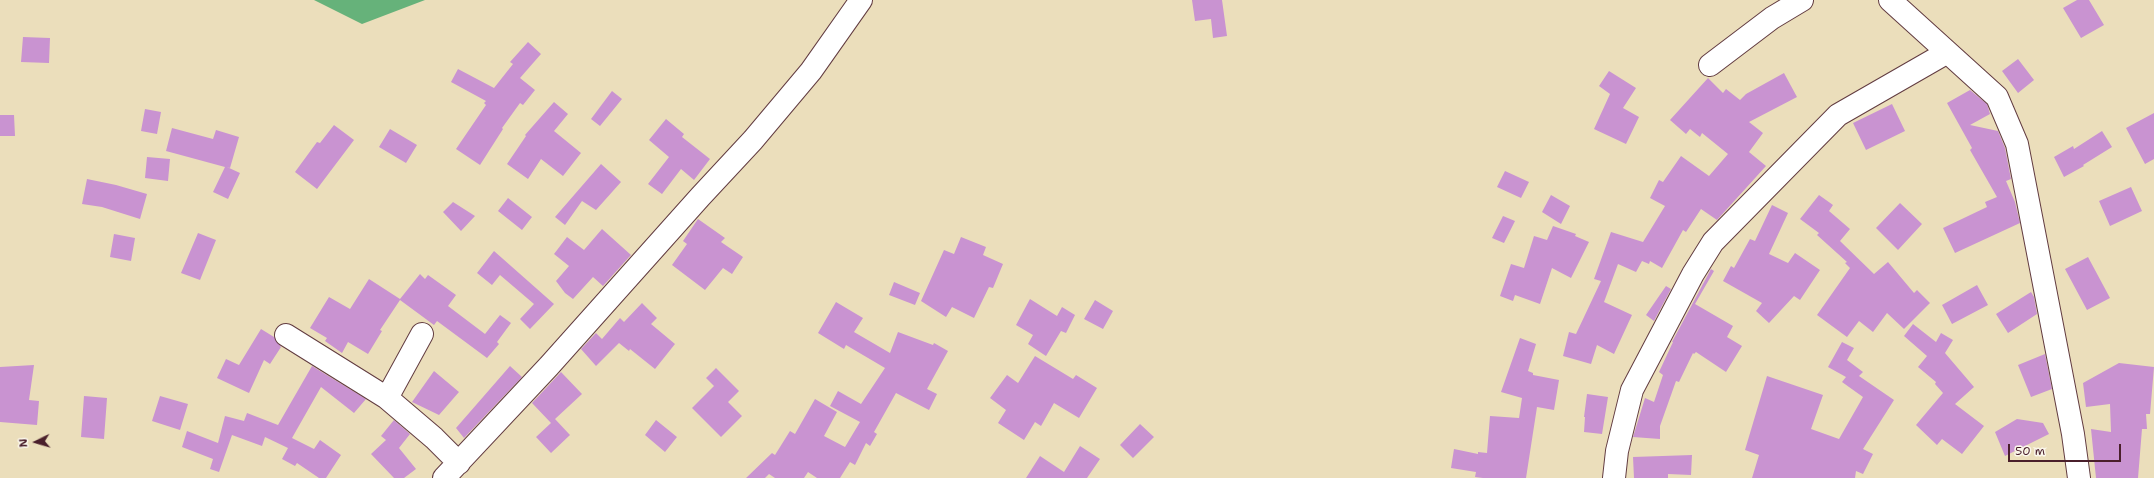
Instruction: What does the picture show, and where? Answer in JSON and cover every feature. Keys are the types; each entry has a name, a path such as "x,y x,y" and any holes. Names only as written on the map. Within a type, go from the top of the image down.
{"street":[{"path":"444,478 753,140 811,71 861,0"},
{"path":"1710,65 1772,18 1802,0"},
{"path":"1890,0 1946,53 1997,97 2017,144 2073,434 2079,478"},
{"path":"1614,478 1617,451 1632,390 1693,274 1713,242 1838,115 1946,53"},
{"path":"387,398 422,334"},
{"path":"286,335 387,398 434,438 459,463"}],"green space":[{"path":"314,0 425,0 362,24"}],"building":[{"path":"1192,0 1222,0 1227,36 1213,38 1211,19 1195,21"},
{"path":"2077,0 2089,0 2104,25 2081,38 2063,8"},
{"path":"23,37 50,38 49,63 21,62"},
{"path":"528,42 541,54 520,78 535,90 523,105 520,103 502,128 503,129 480,165 456,149 486,105 484,103 486,101 451,82 458,69 494,88 513,64 510,62"},
{"path":"2018,59 2034,80 2018,93 2002,71"},
{"path":"1609,71 1636,88 1623,108 1639,117 1626,144 1594,129 1610,94 1599,86"},
{"path":"1784,73 1797,97 1749,122 1763,133 1749,152 1766,166 1717,220 1701,209 1686,232 1683,230 1662,268 1650,261 1649,264 1642,261 1636,272 1618,264 1604,302 1632,315 1614,354 1597,345 1591,364 1563,356 1569,332 1576,334 1601,281 1594,279 1611,232 1643,242 1665,206 1650,198 1659,180 1663,182 1681,156 1709,176 1728,154 1702,133 1700,137 1690,129 1686,134 1670,120 1708,78 1723,93 1726,89 1740,100 1746,94"},
{"path":"1970,90 1987,104 1990,114 1970,125 1998,131 2005,148 2011,179 2006,181 2015,202 2020,223 1955,253 1943,228 1987,207 1985,202 1997,197 1970,150 1972,148 1947,103"},
{"path":"612,91 622,99 600,126 591,119"},
{"path":"554,102 568,114 554,131 581,153 563,176 541,159 528,179 507,164 526,136 525,135"},
{"path":"1892,104 1905,131 1866,150 1853,123"},
{"path":"145,109 161,112 157,134 141,131"},
{"path":"2154,113 2154,159 2145,164 2126,128"},
{"path":"0,115 14,115 15,136 0,136"},
{"path":"666,119 684,134 682,137 710,159 694,180 681,169 662,194 648,184 669,157 649,140"},
{"path":"334,125 354,140 317,189 295,172 317,142 320,143"},
{"path":"172,128 213,139 216,130 239,137 230,168 227,167 240,173 228,199 213,192 225,167 166,151"},
{"path":"390,129 417,145 406,163 379,147"},
{"path":"2102,131 2112,147 2083,165 2084,166 2064,177 2054,157 2073,146 2074,149"},
{"path":"147,157 170,159 168,181 145,178"},
{"path":"601,164 621,182 596,210 582,201 565,225 555,217"},
{"path":"1505,171 1529,182 1521,198 1497,187"},
{"path":"87,179 116,185 147,194 140,219 102,207 82,204"},
{"path":"2131,187 2142,211 2110,226 2099,201"},
{"path":"1551,195 1570,206 1561,224 1542,212"},
{"path":"1819,195 1833,205 1829,211 1850,229 1840,241 1874,274 1888,262 1914,293 1917,290 1930,303 1904,329 1887,313 1873,332 1859,321 1847,337 1817,315 1850,268 1845,263 1847,262 1817,235 1819,233 1800,219"},
{"path":"508,198 532,217 522,230 498,211"},
{"path":"453,202 475,216 461,231 443,212"},
{"path":"1900,203 1922,224 1898,250 1876,228"},
{"path":"1772,205 1788,213 1769,254 1788,263 1795,253 1820,270 1800,300 1794,296 1769,323 1756,311 1762,303 1723,281 1731,266 1734,268 1750,239 1755,241"},
{"path":"1503,216 1515,221 1504,243 1492,238"},
{"path":"698,219 725,238 721,242 743,257 732,274 723,268 705,290 672,265 687,244 683,241"},
{"path":"1553,226 1576,234 1575,236 1589,242 1571,278 1552,268 1540,304 1515,295 1513,301 1500,296 1511,264 1524,268 1534,236 1547,240"},
{"path":"602,229 631,255 603,286 593,277 573,299 565,293 556,281 569,266 554,254 567,237 584,250"},
{"path":"198,233 216,240 200,280 181,273"},
{"path":"114,234 135,238 131,261 110,257"},
{"path":"961,237 986,247 983,255 1003,264 993,288 989,287 974,318 952,307 946,317 921,301 944,250 954,254"},
{"path":"494,251 554,304 530,329 520,319 534,304 500,275 492,285 477,273"},
{"path":"2088,257 2110,298 2087,310 2065,269"},
{"path":"1711,269 1714,271 1695,304 1733,326 1727,337 1742,346 1726,372 1696,352 1694,354 1693,353 1679,382 1676,381 1660,426 1660,439 1633,437 1645,398 1654,402 1663,375 1659,372 1672,342"},
{"path":"420,274 425,279 428,275 456,295 448,306 485,334 500,315 511,323 497,342 499,344 487,358 437,321 434,325 400,300 380,330 382,331 368,354 348,342 342,353 325,341 327,338 310,328 329,297 350,309 369,279 400,299"},
{"path":"894,282 920,293 915,305 889,295"},
{"path":"1977,285 1988,305 1952,324 1942,305"},
{"path":"1666,286 1671,289 1654,321 1646,315"},
{"path":"2031,292 2034,297 2037,314 2008,333 1996,314"},
{"path":"1030,299 1057,316 1062,307 1075,315 1066,333 1061,331 1046,356 1028,344 1033,335 1016,325"},
{"path":"1095,300 1113,311 1103,329 1084,319"},
{"path":"836,302 863,318 854,332 890,353 898,332 933,345 934,343 948,351 927,389 937,394 929,410 896,393 874,432 877,434 870,446 866,443 855,465 850,462 840,478 817,478 808,472 804,478 775,478 769,474 765,478 746,478 772,453 775,455 790,431 795,434 815,399 837,412 824,436 845,447 860,422 830,406 838,391 861,404 885,368 846,345 844,349 818,333"},
{"path":"642,303 657,318 651,324 675,344 655,369 630,349 629,351 619,343 596,366 581,349 596,333 602,339 620,318 624,322"},
{"path":"1913,324 1936,342 1941,333 1953,340 1945,353 1974,387 1955,404 1984,426 1962,454 1942,439 1937,445 1916,425 1943,393 1935,384 1936,382 1918,367 1927,356 1904,336"},
{"path":"261,329 274,337 281,347 270,364 264,360 249,393 217,378 226,359 239,365"},
{"path":"1520,338 1536,344 1528,371 1533,373 1533,375 1559,380 1554,410 1537,407 1526,478 1475,477 1476,472 1451,468 1454,449 1478,454 1478,452 1487,453 1490,416 1519,418 1522,398 1501,392"},
{"path":"1842,342 1854,348 1847,360 1863,372 1859,376 1894,400 1863,449 1873,454 1863,474 1856,471 1855,478 1752,478 1759,455 1745,450 1767,376 1823,395 1811,429 1839,439 1863,397 1842,382 1846,377 1828,367"},
{"path":"2045,354 2052,389 2031,397 2018,365"},
{"path":"1035,356 1073,379 1076,375 1097,388 1079,418 1054,403 1041,426 1035,422 1024,440 998,423 1006,410 990,398 1007,375 1018,383"},
{"path":"2119,363 2154,367 2150,414 2146,414 2147,429 2142,429 2138,478 2096,478 2091,429 2111,432 2110,404 2086,407 2083,383"},
{"path":"34,365 29,400 39,401 37,425 0,422 0,367"},
{"path":"312,366 366,399 354,413 321,387 292,438 314,449 320,440 341,455 326,478 319,478 297,463 295,466 282,459 288,448 265,437 262,446 232,435 219,472 210,469 213,459 182,447 187,431 218,443 225,416 244,421 247,413 278,425"},
{"path":"510,366 522,377 464,438 456,428"},
{"path":"716,368 739,391 728,402 742,416 721,437 692,408 714,386 706,378"},
{"path":"434,371 459,392 439,415 412,402"},
{"path":"561,372 582,394 555,419 570,435 551,453 536,437 551,423 532,403"},
{"path":"1587,394 1608,397 1602,434 1584,432"},
{"path":"84,396 107,398 104,439 81,437"},
{"path":"160,396 188,404 180,430 152,421"},
{"path":"2017,419 2043,423 2049,434 2005,456 1995,432"},
{"path":"394,420 410,434 399,448 416,469 404,478 394,478 371,454 386,440 381,436"},
{"path":"656,420 677,437 665,452 645,435"},
{"path":"1140,424 1154,437 1133,458 1120,445"},
{"path":"1080,446 1100,459 1087,478 1026,478 1040,456 1064,472"},
{"path":"1692,455 1691,475 1668,474 1668,478 1634,478 1633,457"}]}
